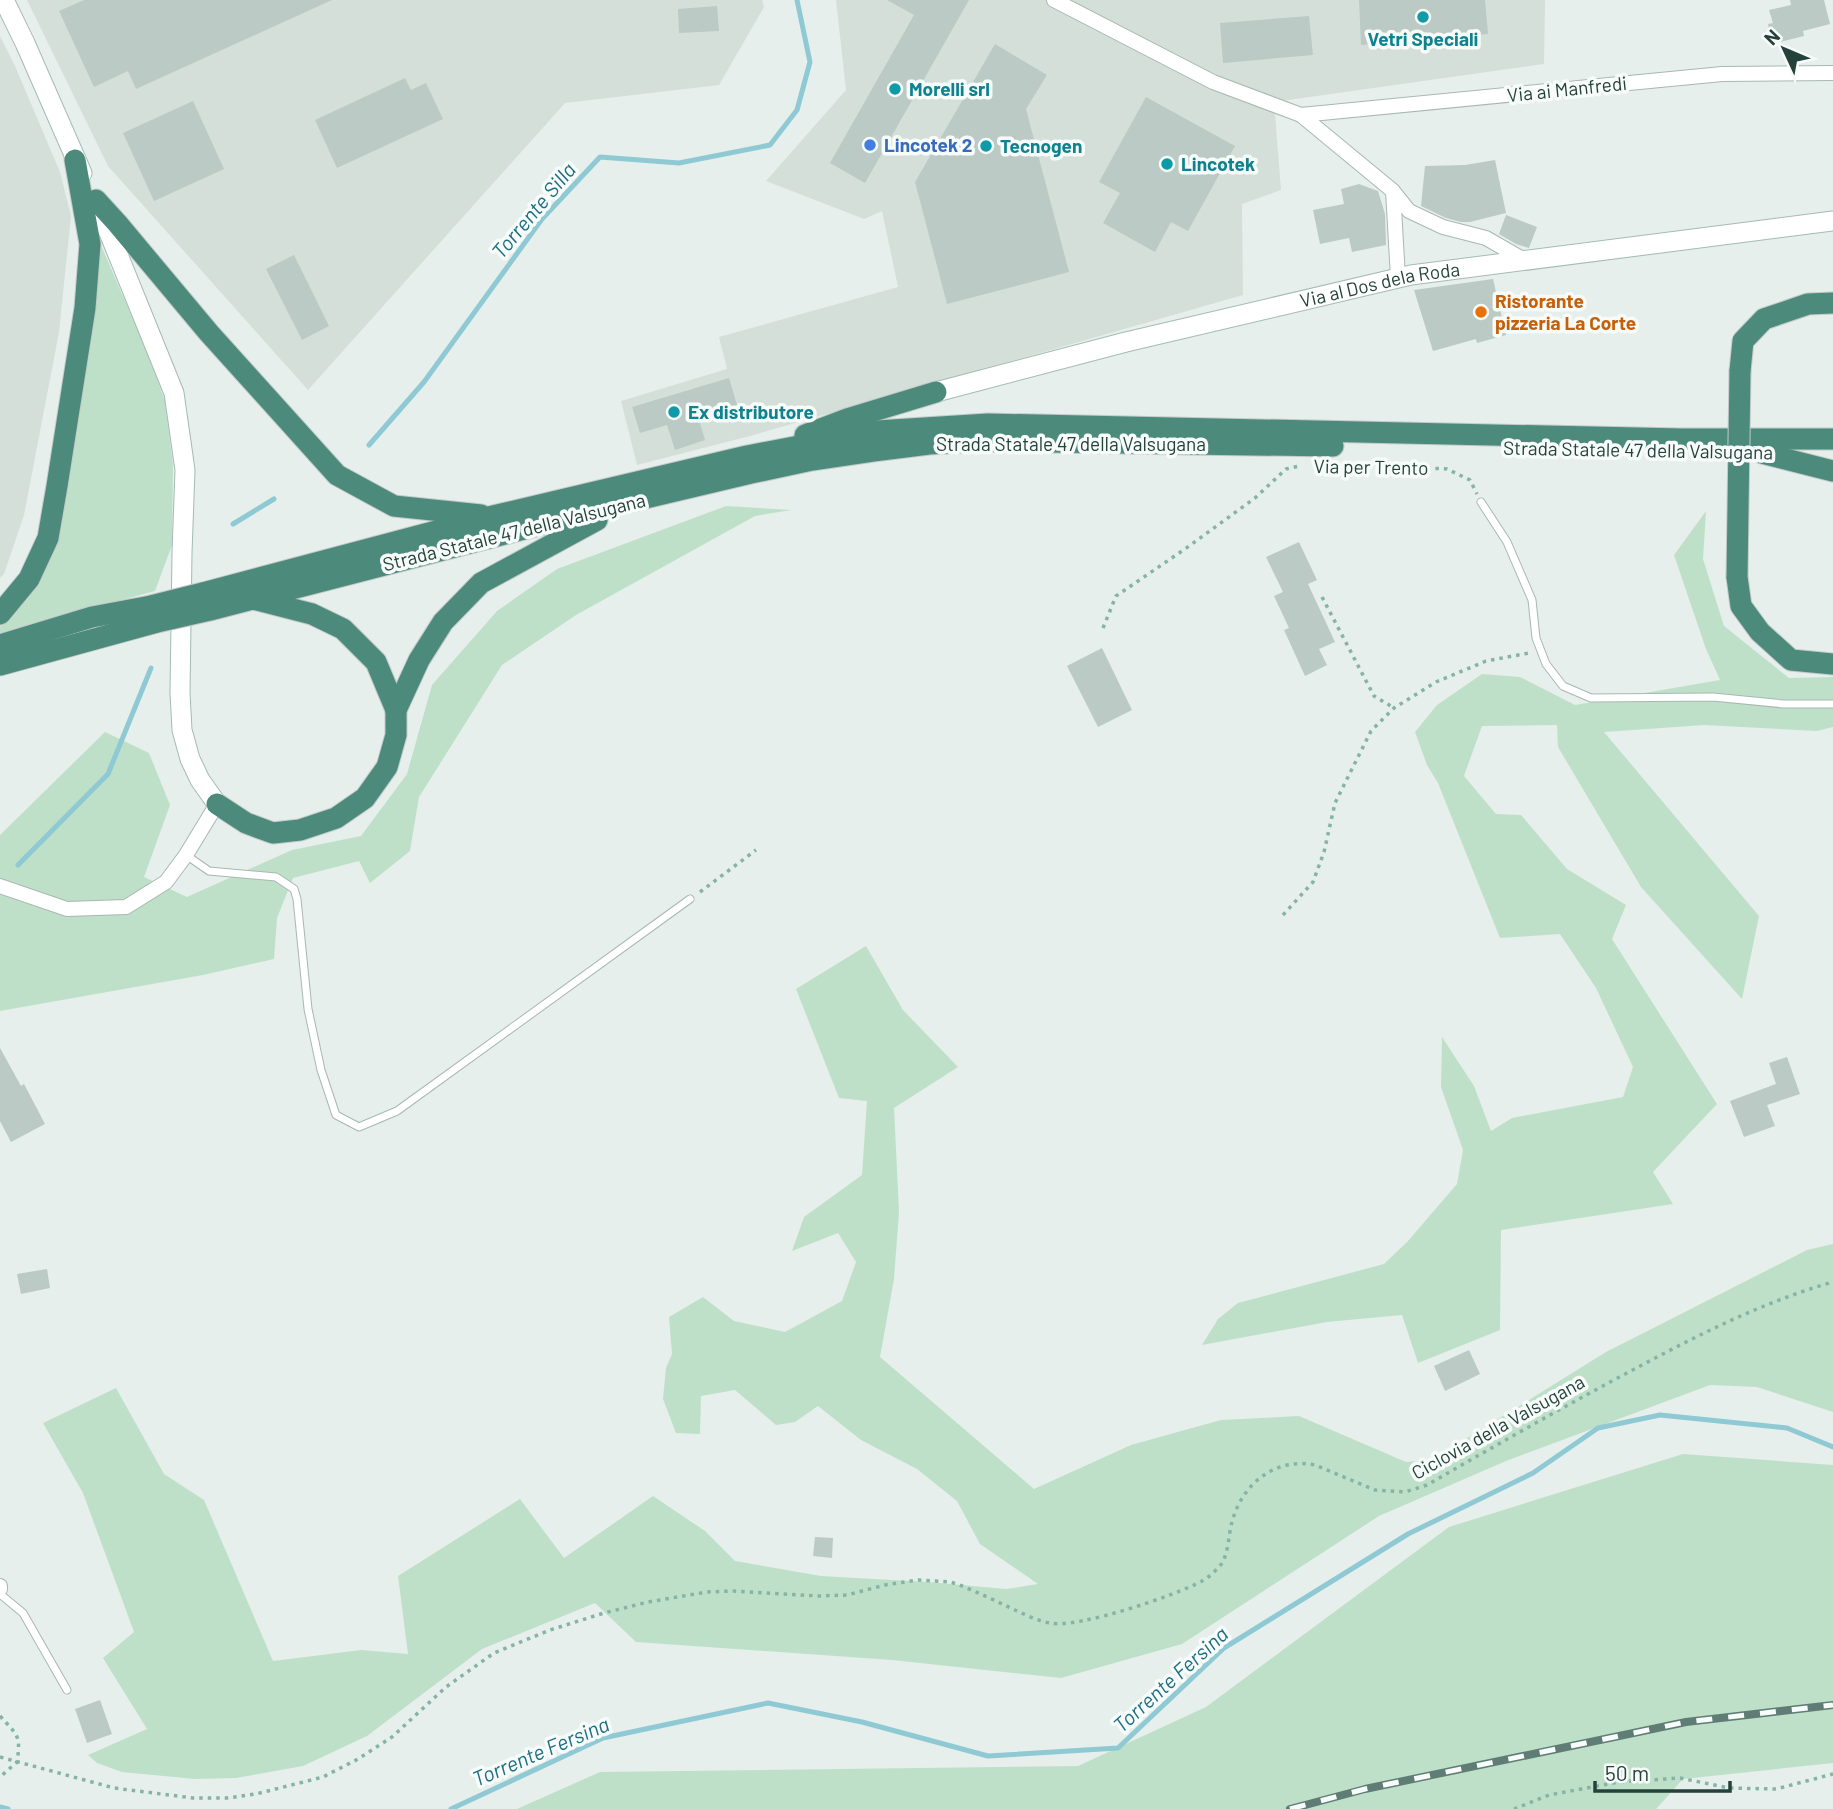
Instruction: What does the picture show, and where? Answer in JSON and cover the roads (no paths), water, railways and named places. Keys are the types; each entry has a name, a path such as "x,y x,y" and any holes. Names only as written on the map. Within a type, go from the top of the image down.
{"highway":[{"path":"0,614 29,579 48,538 57,486 85,308 90,244 75,160"},
{"path":"96,200 209,333 337,475 394,506 493,516"},
{"path":"1833,303 1808,304 1764,319 1743,341 1740,371 1737,577 1741,606 1760,632 1791,660 1833,664"},
{"path":"747,456 847,419 936,392"},
{"name":"Strada Statale 47 della Valsugana","path":"0,665 154,614 207,601 493,516 747,456 877,431 988,424 1681,439 1833,439"},
{"name":"Strada Statale 47 della Valsugana","path":"207,601 251,599 633,501 812,460 929,444 984,441 1833,452"},
{"path":"1762,453 1833,471"},
{"path":"396,710 419,660 443,622 481,583 633,501"},
{"path":"217,804 246,823 273,833 300,830 336,818 365,798 387,767 396,735 396,710 376,662 343,629 312,614 251,599"},
{"name":"Strada Statale 47 della Valsugana","path":"0,645 92,617 154,614"}],"main road":[{"path":"4,0 75,160 96,200 174,393 185,470 180,693 182,730 190,760 217,804"},
{"name":"Via al Dos dela Roda","path":"936,392 1126,342 1398,278 1833,221"}],"street":[{"name":"Via ai Manfredi","path":"1054,0 1213,82 1301,115 1393,191 1409,211 1443,228 1486,238 1526,261"},
{"name":"Via ai Manfredi","path":"1301,115 1722,74 1833,73"},
{"path":"1393,191 1398,278"},
{"path":"0,886 67,909 126,907 166,882 217,804"}],"lane":[{"path":"1481,502 1507,542 1532,600 1536,638 1546,664 1563,687 1591,698 1713,697 1784,704 1833,704"},
{"path":"186,855 209,871 276,877 294,889 308,1009 321,1070 336,1115 359,1127 397,1111 690,899"},
{"path":"0,1594 23,1613 67,1690"}],"waterway":[{"name":"Torrente Silla","path":"369,445 424,382 542,219 600,157 679,163 770,145 797,110 810,62 797,0"},
{"name":"Torrente Silla","path":"233,524 274,499"},
{"name":"Torrente Silla","path":"18,865 108,774 151,668"},
{"name":"Torrente Fersina","path":"451,1809 603,1738 768,1703 862,1722 988,1756 1118,1748 1224,1648 1408,1534 1533,1473 1598,1428 1660,1415 1787,1428 1833,1447"},
{"name":"Torrente Fersina","path":"0,1807 8,1809"}],"railway":[{"path":"1290,1809 1365,1789 1686,1722 1833,1705"}],"place":[{"name":"Vetri Speciali","path":"1423,17"},
{"name":"Morelli srl","path":"895,89"},
{"name":"Lincotek 2","path":"870,145"},
{"name":"Tecnogen","path":"986,146"},
{"name":"Lincotek","path":"1167,164"},
{"name":"Ristorante pizzeria La Corte","path":"1481,312"},
{"name":"Ex distributore","path":"674,412"}]}
